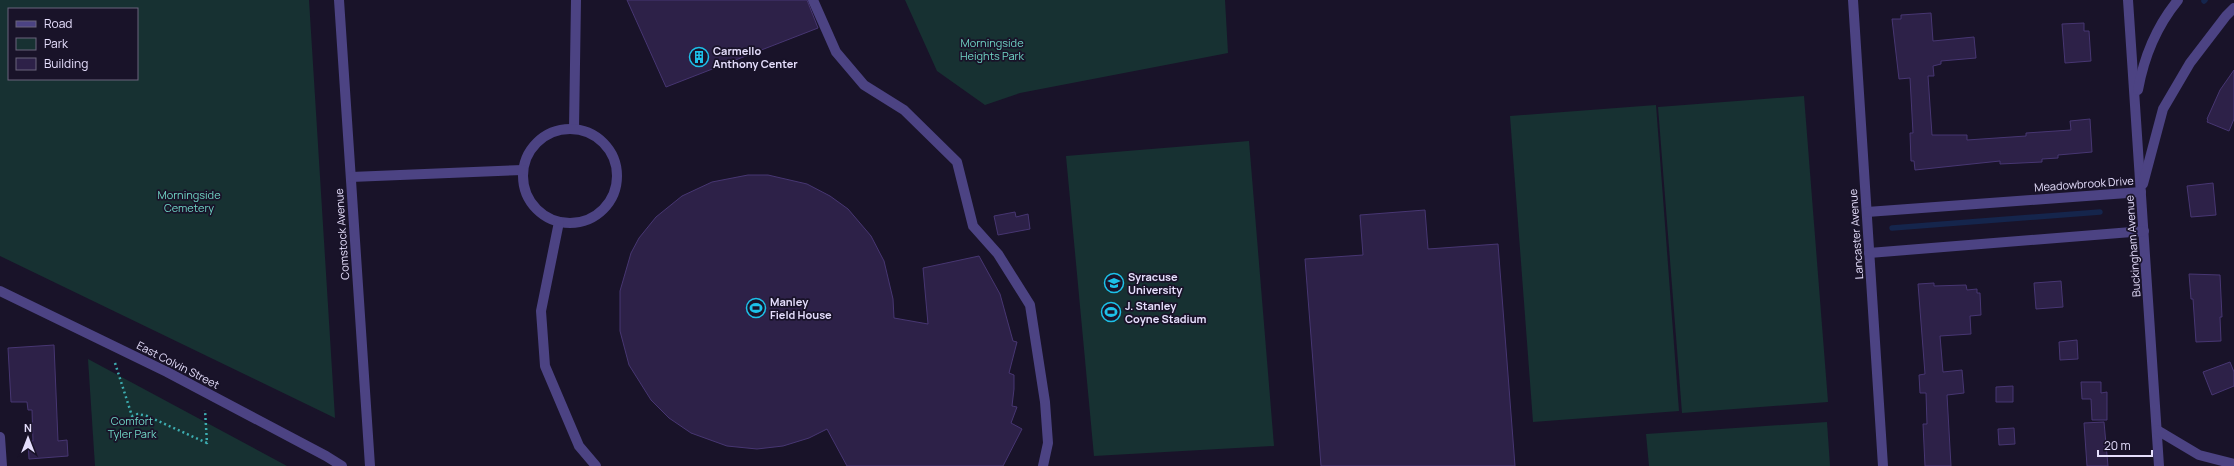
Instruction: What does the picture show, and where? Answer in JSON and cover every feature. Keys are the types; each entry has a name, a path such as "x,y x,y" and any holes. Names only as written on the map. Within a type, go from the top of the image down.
{"street":[{"name":"Comstock Avenue","path":"339,0 370,466"},
{"path":"574,129 576,0"},
{"path":"813,0 836,52 864,85 904,110 957,162 973,226 998,254 1030,305 1045,402 1048,443 1043,466"},
{"name":"Lancaster Avenue","path":"1853,0 1883,466"},
{"name":"Buckingham Avenue","path":"2128,0 2159,466"},
{"path":"2135,108 2142,66 2149,45 2169,11 2178,0"},
{"name":"Meadowbrook Drive","path":"1867,212 2141,192 2163,109 2190,63 2226,16 2234,8"},
{"path":"574,129 584,131 601,141 612,154 616,164 617,185 611,200 603,210 587,220 568,223 559,222 549,218 535,207 526,194 523,170 525,161 536,143 549,134 561,130 574,129"},
{"path":"351,177 523,170"},
{"path":"559,222 541,311 546,366 579,446 596,466"},
{"path":"1869,253 2144,232"},
{"name":"East Colvin Street","path":"0,291 168,372 342,466"},
{"path":"2157,430 2199,455 2234,464"},
{"path":"0,437 2,466"}],"path":[{"path":"115,362 132,416 138,414 147,416 207,443 205,410"}],"green space":[{"name":"Morningside Cemetery","path":"0,0 309,0 335,418 0,256"},
{"name":"Morningside Heights Park","path":"905,0 1225,0 1228,53 1020,93 985,105 937,71"},
{"path":"1804,96 1828,402 1682,413 1658,107"},
{"path":"1656,105 1679,411 1533,422 1510,116"},
{"path":"1249,141 1274,446 1094,456 1066,156"},
{"name":"Comfort Tyler Park","path":"88,359 287,466 95,466"},
{"path":"1827,422 1830,466 1649,466 1646,434"}],"building":[{"name":"Carmello Anthony Center","path":"627,0 807,0 818,28 666,87"},
{"path":"1931,13 1933,41 1974,37 1976,58 1941,61 1941,64 1933,66 1934,76 1928,76 1932,135 1967,135 1967,140 2026,136 2026,133 2071,130 2070,121 2090,119 2092,152 2058,155 2058,158 2042,159 2042,162 2000,164 2000,161 1915,170 1914,161 1911,161 1910,133 1913,133 1910,78 1899,79 1892,19 1901,19 1901,15"},
{"path":"2084,23 2084,31 2089,31 2091,61 2065,63 2062,24"},
{"path":"2234,70 2234,119 2229,131 2207,122 2207,119 2220,90"},
{"name":"Manley Field House","path":"748,175 768,175 807,184 830,196 848,209 871,236 884,261 893,299 894,318 928,324 923,268 979,256 1000,294 1013,341 1017,342 1009,373 1014,375 1012,406 1017,407 1011,423 1022,429 1003,466 847,466 827,429 809,438 783,446 757,449 727,446 691,433 669,418 651,400 629,365 620,331 620,291 631,253 639,238 656,217 682,196 712,182"},
{"path":"2213,183 2216,215 2191,217 2187,186"},
{"path":"1425,210 1428,249 1498,244 1515,466 1321,466 1305,259 1363,255 1360,215"},
{"path":"1015,212 1016,217 1028,214 1030,229 998,235 994,216"},
{"path":"2189,274 2220,275 2222,317 2220,317 2221,341 2196,342 2193,299 2191,299"},
{"path":"2061,281 2063,307 2036,309 2034,283"},
{"path":"1934,283 1934,286 1966,285 1967,290 1977,289 1977,293 1980,293 1981,315 1970,316 1971,334 1940,336 1943,372 1962,370 1964,393 1947,395 1951,466 1925,466 1923,424 1927,424 1926,393 1920,393 1919,375 1925,374 1918,284"},
{"path":"2077,340 2078,359 2060,360 2059,342"},
{"path":"54,345 58,441 67,440 68,456 29,459 28,441 33,441 32,410 28,410 27,402 11,402 8,348"},
{"path":"2230,362 2234,372 2234,386 2212,395 2203,372"},
{"path":"2081,382 2101,382 2101,393 2107,392 2107,420 2092,420 2091,399 2082,399"},
{"path":"2013,386 2013,402 1996,402 1996,387"},
{"path":"2104,422 2108,466 2087,466 2084,423"},
{"path":"2014,428 2015,444 1999,445 1998,429"}],"waterway":[{"path":"1892,228 2100,212"}],"place":[{"name":"Carmello Anthony Center","path":"699,57"},
{"name":"Syracuse University","path":"1114,283"},
{"name":"Manley Field House","path":"756,308"},
{"name":"J. Stanley Coyne Stadium","path":"1111,312"}]}
